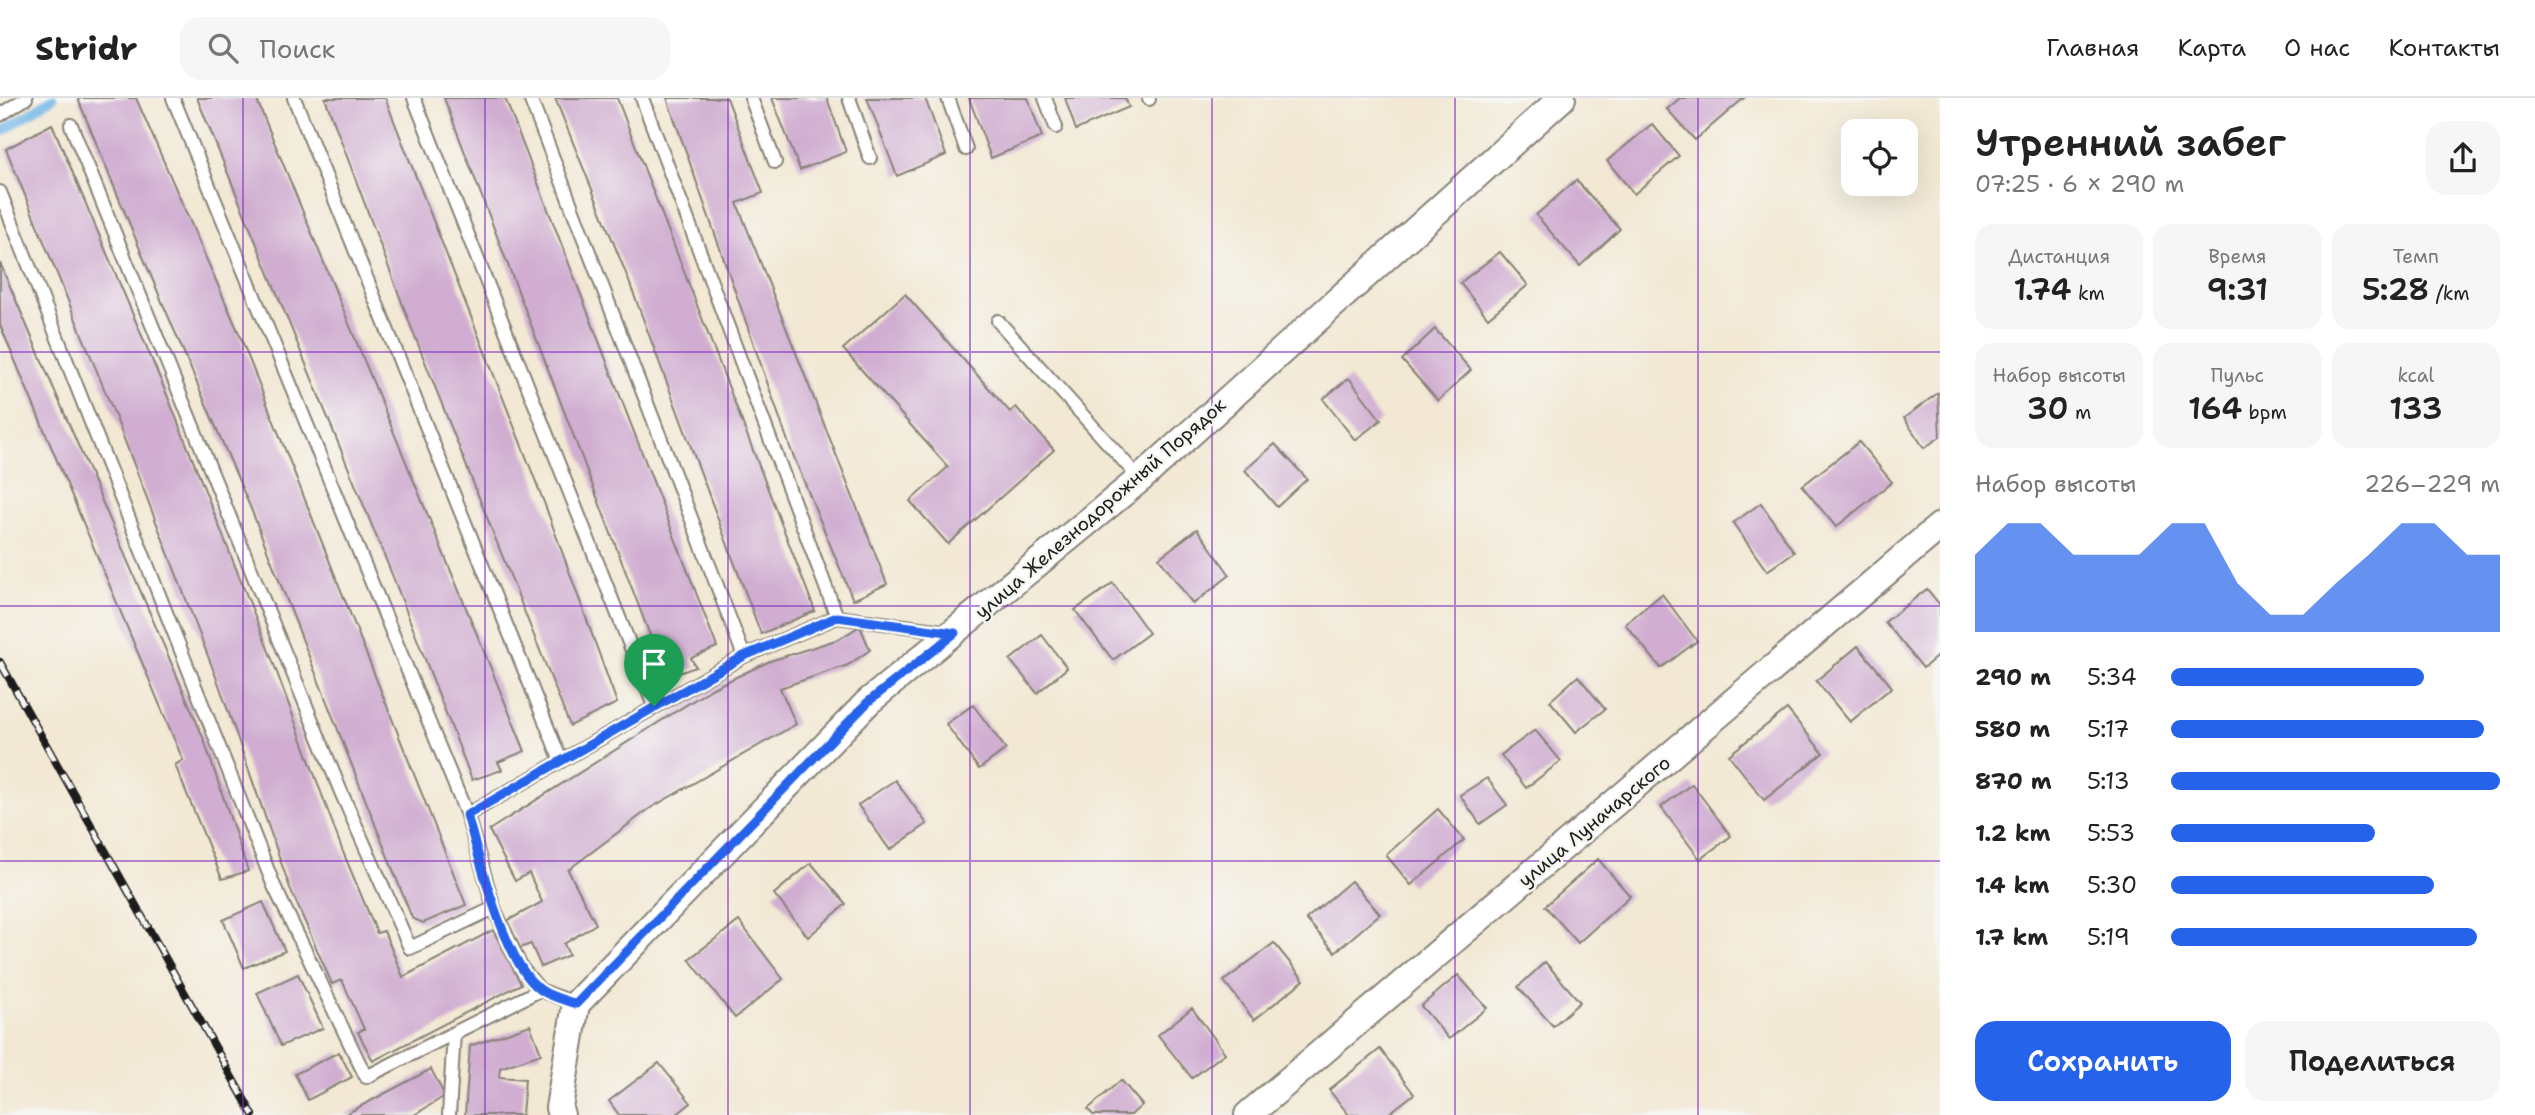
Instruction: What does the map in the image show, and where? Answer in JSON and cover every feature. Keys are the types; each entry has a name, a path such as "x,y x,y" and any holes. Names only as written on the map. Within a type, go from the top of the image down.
{"street":[{"name":"улица Железнодорожный Порядок","path":"576,1004 868,702 1140,479 1562,98"},
{"name":"улица Луначарского","path":"1248,1115 1940,526"},
{"path":"560,1112 576,1004"}],"lane":[{"path":"0,115 26,98"},
{"path":"173,98 467,815 494,908 521,967 540,990 576,1004"},
{"path":"294,98 561,761"},
{"path":"414,98 654,706"},
{"path":"530,98 744,656"},
{"path":"642,98 837,617"},
{"path":"751,98 775,162"},
{"path":"849,98 870,158"},
{"path":"948,98 966,149"},
{"path":"1045,98 1056,127"},
{"path":"71,125 341,792 410,948 494,908"},
{"path":"0,192 274,886 366,1077 540,990"},
{"path":"998,321 1140,479"},
{"path":"467,815 744,656 837,617 955,633"},
{"path":"449,1115 454,1033"}],"building":[{"path":"136,98 238,331 466,905 423,923 412,918 251,509 151,276 78,99"},
{"path":"197,98 256,98 525,751 498,762 502,770 472,780 393,577"},
{"path":"325,98 385,98 545,505 617,703 570,726 410,324"},
{"path":"444,98 505,98 717,647 691,658 696,667 673,675 661,664"},
{"path":"555,98 617,98 815,611 761,634 627,276"},
{"path":"667,98 727,98 763,193 737,203 887,584 853,600 791,450"},
{"path":"772,98 827,98 846,152 800,170"},
{"path":"867,98 925,98 946,155 897,176"},
{"path":"969,98 1028,98 1042,137 991,158"},
{"path":"1065,98 1125,98 1129,107 1076,130"},
{"path":"1680,98 1744,98 1695,140 1667,109"},
{"path":"52,124 167,395 272,659 343,852 377,933 384,931 403,977 493,930 521,984 373,1061 358,1032 364,1029 342,980 332,984 290,888 218,682 114,413 6,149"},
{"path":"1652,124 1679,156 1634,194 1607,161"},
{"path":"1576,180 1620,229 1580,266 1536,215"},
{"path":"1500,252 1528,285 1488,318 1460,283"},
{"path":"0,263 203,737 248,871 222,879 175,765 183,760 0,325"},
{"path":"905,294 1010,412 1016,407 1054,450 948,544 910,501 948,467 843,349"},
{"path":"1435,329 1471,370 1438,401 1402,360"},
{"path":"1349,378 1381,420 1355,440 1323,399"},
{"path":"1938,393 1940,437 1924,448 1904,418"},
{"path":"1859,442 1892,482 1836,527 1802,486"},
{"path":"1275,444 1307,479 1277,507 1245,470"},
{"path":"1761,503 1794,552 1767,571 1733,523"},
{"path":"1197,529 1230,575 1193,604 1159,558"},
{"path":"1113,583 1149,633 1113,660 1075,610"},
{"path":"1927,589 1940,605 1940,654 1923,668 1885,622"},
{"path":"1662,594 1697,641 1661,668 1625,624"},
{"path":"860,626 870,650 848,665 780,688 796,724 649,809 568,870 596,924 564,944 569,955 541,967 531,944 520,948 507,921 542,902 529,873 515,881 489,830 713,688 770,661 839,639"},
{"path":"1042,635 1067,668 1037,693 1010,660"},
{"path":"1858,646 1892,687 1850,722 1816,681"},
{"path":"1578,676 1605,709 1576,732 1550,701"},
{"path":"973,705 1006,749 979,769 946,724"},
{"path":"1787,709 1823,753 1764,800 1729,755"},
{"path":"1535,730 1561,761 1526,788 1501,755"},
{"path":"1487,778 1507,805 1480,824 1460,795"},
{"path":"895,780 927,824 890,850 858,805"},
{"path":"1692,784 1731,836 1700,859 1661,807"},
{"path":"1438,809 1464,840 1411,885 1386,855"},
{"path":"1598,859 1630,896 1578,943 1545,906"},
{"path":"811,863 846,904 808,937 774,894"},
{"path":"1351,881 1380,914 1335,952 1306,919"},
{"path":"263,902 285,951 244,968 223,920"},
{"path":"739,921 783,979 735,1018 689,959"},
{"path":"1274,943 1304,980 1254,1020 1224,981"},
{"path":"1545,962 1580,1002 1553,1026 1518,987"},
{"path":"298,974 323,1028 281,1046 257,993"},
{"path":"1458,975 1487,1008 1449,1039 1421,1006"},
{"path":"1192,1008 1225,1053 1192,1078 1158,1035"},
{"path":"530,1025 541,1054 500,1068 499,1077 525,1079 522,1115 465,1115 470,1046"},
{"path":"1380,1049 1414,1094 1387,1115 1349,1115 1329,1090"},
{"path":"339,1052 352,1077 308,1100 295,1074"},
{"path":"659,1063 691,1103 676,1115 619,1115 609,1101"},
{"path":"431,1069 445,1096 414,1115 344,1115"},
{"path":"1121,1080 1142,1105 1131,1115 1093,1115 1088,1109"}],"waterway":[{"path":"0,133 53,98"}],"railway":[{"path":"0,662 253,1115"}],"route":[{"path":"837,617 955,633 868,702 576,1004 540,990 521,967 494,908 467,815 654,706 744,656 837,617"}]}
